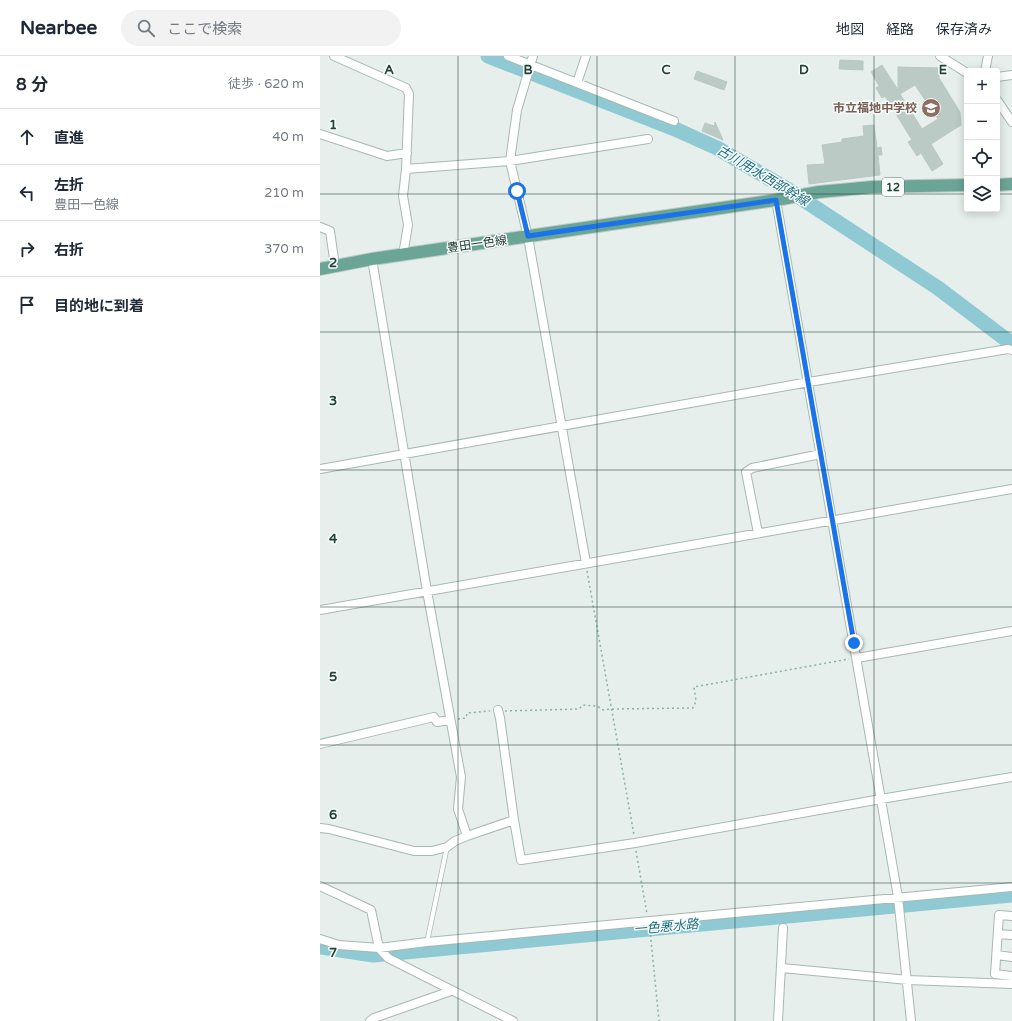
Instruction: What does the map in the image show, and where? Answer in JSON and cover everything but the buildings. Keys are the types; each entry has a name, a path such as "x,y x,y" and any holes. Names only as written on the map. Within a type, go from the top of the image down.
{"main road":[{"path":"1000,185 1012,184"},
{"name":"豊田一色線","path":"320,269 372,259 776,200 819,192 872,187 964,185"}],"street":[{"path":"334,56 406,88 409,94 407,153 403,196 408,225 403,255"},
{"path":"508,56 531,60 577,83 674,121"},
{"path":"577,83 586,56"},
{"path":"940,56 964,71"},
{"path":"986,68 988,56"},
{"path":"531,60 518,110 510,161 528,236 586,563"},
{"path":"1000,77 1012,75"},
{"path":"1000,104 1012,122"},
{"path":"320,134 387,156 407,153"},
{"path":"406,169 510,161 648,139"},
{"path":"776,200 898,896 908,980 911,1021"},
{"path":"320,227 330,231 335,266"},
{"path":"372,259 427,591 461,777 458,809 467,836"},
{"path":"320,469 809,382 1008,349 1012,350"},
{"path":"758,533 746,472 752,468 821,454"},
{"path":"320,610 1012,489"},
{"path":"857,658 1012,631"},
{"path":"498,710 521,860 635,844 881,799 1012,777"},
{"path":"320,744 434,717 437,722 450,720"},
{"path":"320,828 414,851 432,851 447,847 455,841 467,836 514,820"},
{"path":"320,886 372,910 380,948 388,958 513,1021"},
{"path":"320,939 339,945 380,948 898,896 1012,887"},
{"path":"1012,916 999,916 995,974 1012,976"},
{"path":"778,1021 783,928"},
{"path":"998,934 1012,935"},
{"path":"997,955 1012,957"},
{"path":"782,968 908,980 1012,984"},
{"path":"370,1021 374,1018 451,991"}],"lane":[{"path":"428,942 447,847"}],"path":[{"path":"586,563 649,921 659,1021"},
{"path":"450,720 466,718 467,713 498,710 579,709 583,705 597,706 603,710 693,708 696,701 694,687 857,658"}],"waterway":[{"name":"古川用水西部幹線","path":"488,56 675,129 717,148 787,189 938,288 1008,341 1012,342"},
{"name":"一色悪水路","path":"320,947 373,955 1012,895"}],"place":[{"name":"市立福地中学校","path":"931,108"}],"route":[{"path":"517,191 528,236 776,200 854,643"}]}
